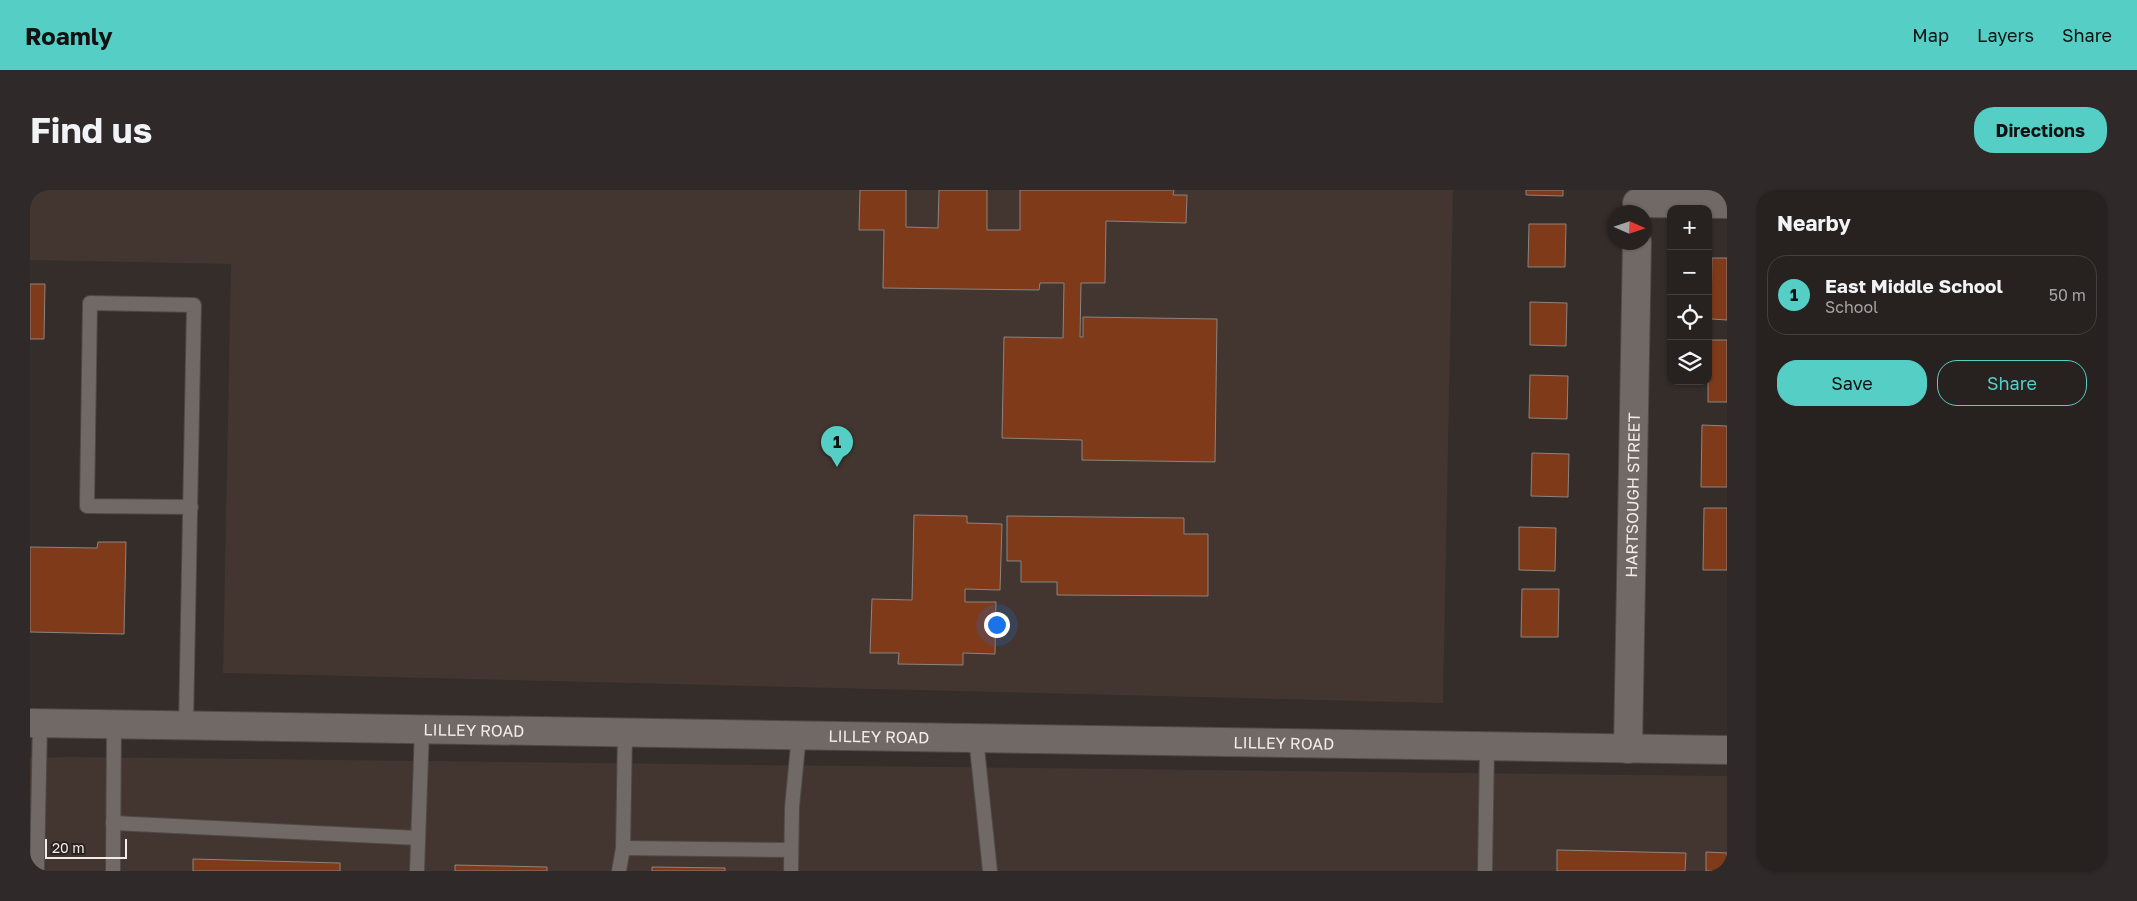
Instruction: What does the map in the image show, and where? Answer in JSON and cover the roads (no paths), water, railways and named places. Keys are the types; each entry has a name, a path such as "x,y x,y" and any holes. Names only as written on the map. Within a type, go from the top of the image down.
{"street":[{"path":"1637,202 1727,204"},
{"name":"HARTSOUGH STREET","path":"1628,749 1637,250"},
{"name":"LILLEY ROAD","path":"35,723 1727,750"}],"lane":[{"path":"186,725 191,507 194,305 90,303 87,506 191,507"},
{"path":"35,723 38,871"},
{"path":"113,871 114,724"},
{"path":"417,871 422,729"},
{"path":"619,871 623,848 625,732"},
{"path":"791,871 792,807 799,735"},
{"path":"976,738 990,871"},
{"path":"1485,871 1487,747"},
{"path":"113,823 418,838"},
{"path":"623,848 790,850"}],"place":[{"name":"East Middle School","path":"837,467"}]}
